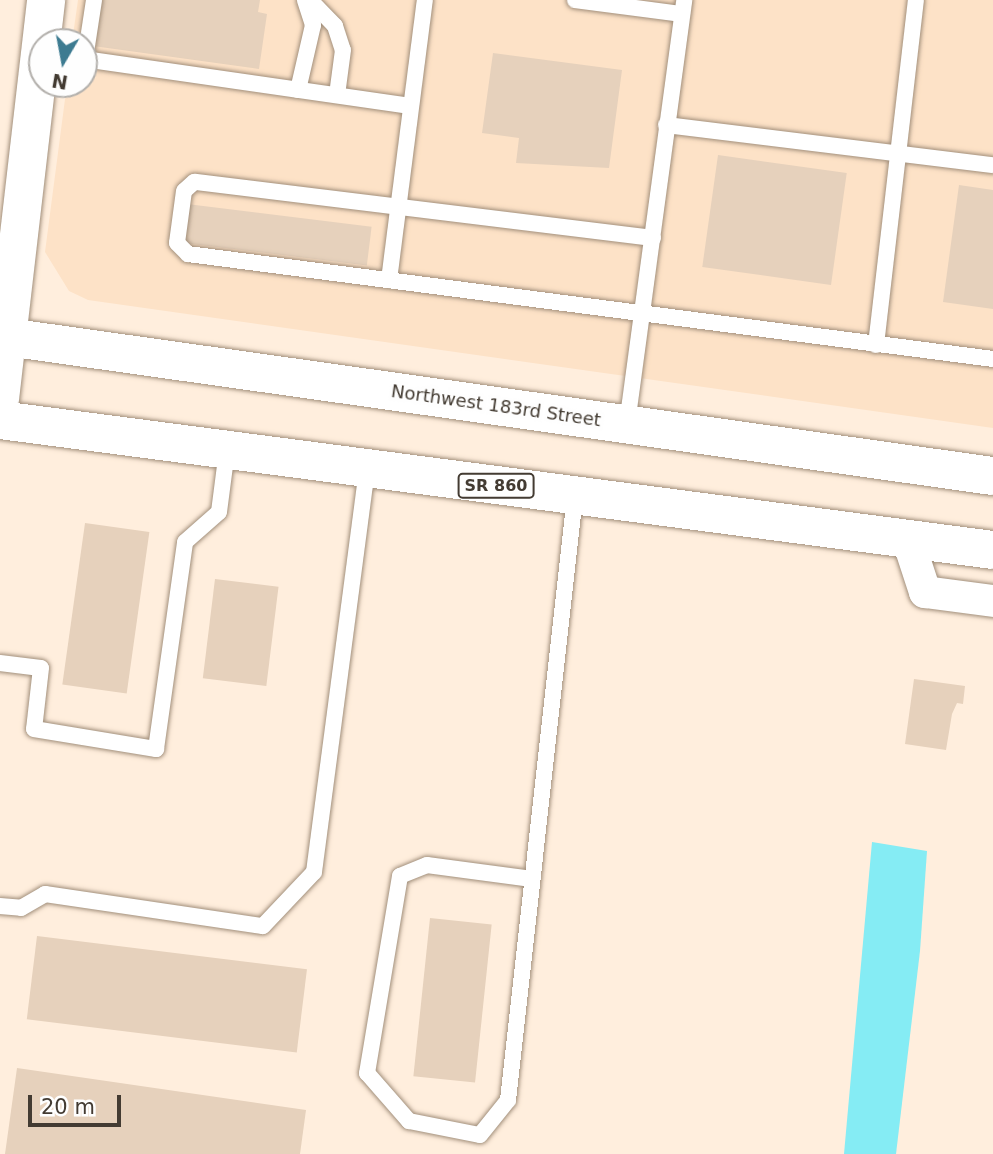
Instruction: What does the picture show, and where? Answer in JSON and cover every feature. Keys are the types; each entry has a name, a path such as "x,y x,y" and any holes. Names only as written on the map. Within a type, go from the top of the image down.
{"main road":[{"path":"43,28 46,0"},
{"path":"0,399 3,337 35,98"},
{"name":"Northwest 183rd Street","path":"3,337 993,476"},
{"name":"SR 860","path":"0,420 993,550"}],"street":[{"path":"908,540 925,592 993,601"}],"lane":[{"path":"90,28 94,0"},
{"path":"298,90 313,25 307,0"},
{"path":"307,0 335,26 343,50 337,95"},
{"path":"390,281 409,106 425,0"},
{"path":"575,0 683,7 644,314 627,425"},
{"path":"876,345 916,0"},
{"path":"98,61 409,106"},
{"path":"666,125 993,165"},
{"path":"653,238 194,182 184,191 177,243 188,254 993,359"},
{"path":"0,663 41,668 34,729 156,749 185,542 219,512 227,450"},
{"path":"0,906 21,908 46,894 263,926 314,872 367,469"},
{"path":"532,878 427,865 400,876 367,1073 409,1121 480,1135 508,1100 575,496"}],"shaded area":[{"path":"78,0 993,0 993,428 88,300 69,291 45,252 65,98 98,98 98,28 74,28"}],"water":[{"path":"872,842 927,851 920,951 896,1154 844,1154"}],"building":[{"path":"100,0 260,0 258,12 267,14 259,69 98,47 98,28 96,28"},
{"path":"493,53 622,70 609,168 516,163 519,138 482,133"},
{"path":"718,155 847,173 831,285 702,267"},
{"path":"959,185 993,190 993,309 943,302"},
{"path":"187,204 372,227 367,265 182,243"},
{"path":"85,523 149,532 127,693 62,684"},
{"path":"215,579 279,587 266,686 203,678"},
{"path":"914,679 965,686 963,704 957,703 952,714 946,750 905,744"},
{"path":"430,918 492,924 475,1083 413,1076"},
{"path":"37,936 307,969 297,1053 27,1019"},
{"path":"17,1068 306,1110 300,1154 5,1154"}]}
